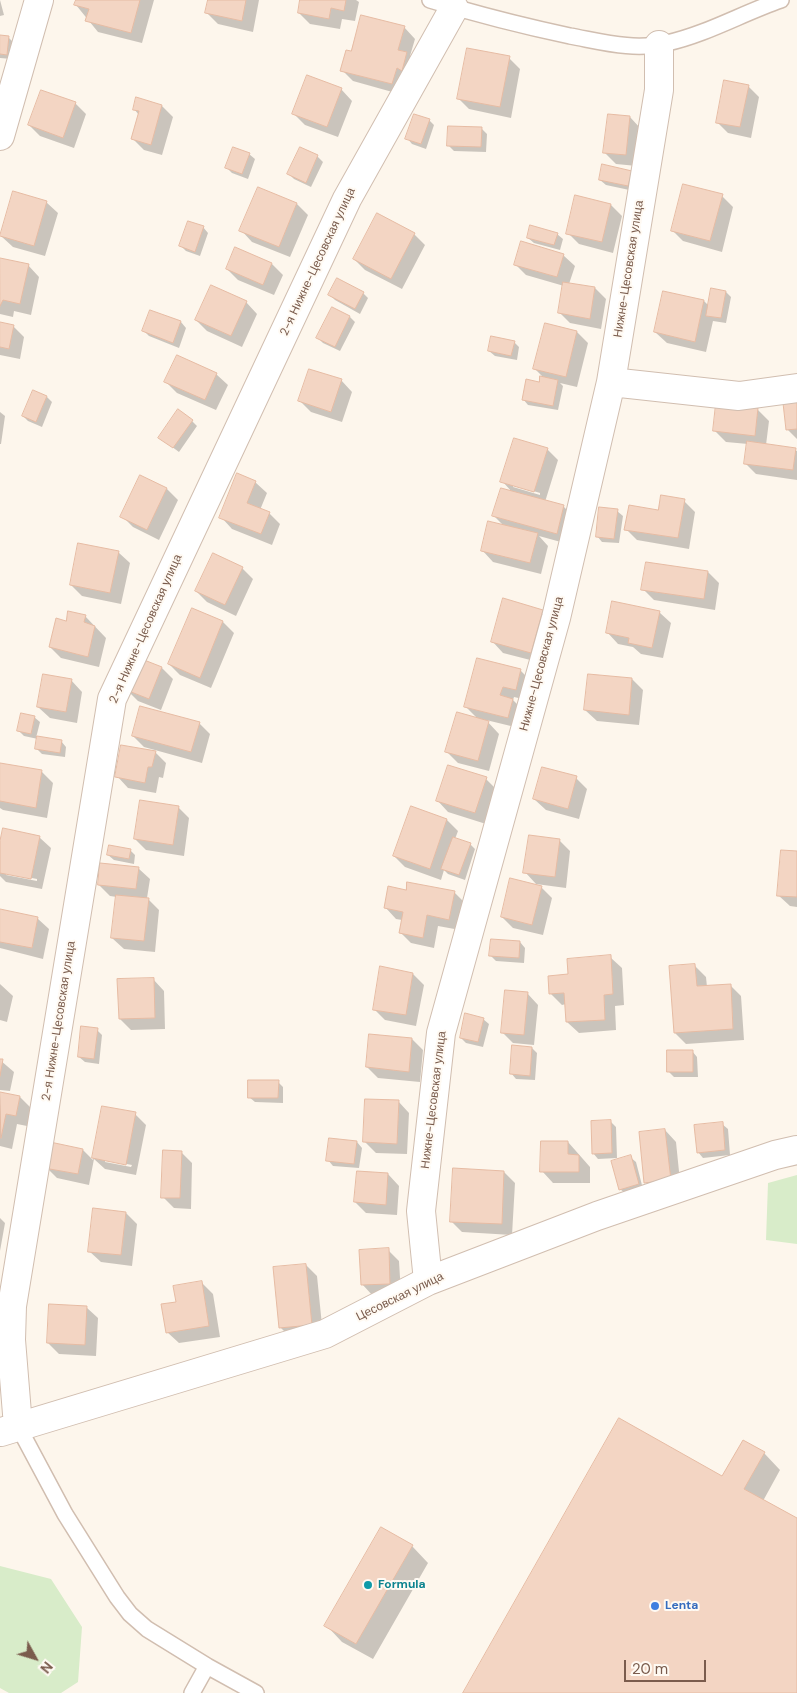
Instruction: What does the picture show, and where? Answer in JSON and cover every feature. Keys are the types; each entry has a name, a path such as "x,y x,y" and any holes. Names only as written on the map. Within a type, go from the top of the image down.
{"street":[{"path":"0,136 39,0"},
{"name":"2-я Нижне-Цесовская улица","path":"9,1429 12,1306 112,699 347,199 442,4"},
{"name":"Нижне-Цесовская улица","path":"428,1281 421,1211 441,1032 556,618 611,382 659,90 659,45"},
{"path":"611,382 739,396 797,388"},
{"name":"Цесовская улица","path":"9,1429 325,1334 428,1281 598,1216 775,1155 797,1150"}],"lane":[{"path":"442,4 544,30 623,46 644,47 659,45 693,35 781,0"},
{"path":"9,1429 126,1608 147,1629 207,1666 256,1693"},
{"path":"192,1693 207,1666"}],"green space":[{"path":"797,1175 797,1244 766,1240 768,1183"},
{"path":"0,1566 51,1579 82,1627 78,1682 61,1693 9,1693 0,1688"}],"building":[{"path":"76,0 140,0 131,33 85,21 89,9 74,5"},
{"path":"208,0 246,0 242,21 205,13"},
{"path":"300,0 346,0 344,11 331,8 329,19 298,13"},
{"path":"361,15 405,26 398,50 407,52 402,71 397,68 392,84 340,71 346,50 351,51"},
{"path":"0,35 9,36 7,55 0,54"},
{"path":"467,48 510,56 500,107 457,99"},
{"path":"307,75 342,88 327,127 292,114"},
{"path":"724,80 749,85 740,127 716,123"},
{"path":"41,90 76,102 63,138 28,125"},
{"path":"136,97 162,105 151,145 131,139 139,111 133,110"},
{"path":"414,114 430,119 421,144 405,139"},
{"path":"608,114 630,116 626,155 603,153"},
{"path":"448,126 482,127 481,147 447,146"},
{"path":"233,147 250,153 242,174 225,168"},
{"path":"300,147 318,155 306,183 287,174"},
{"path":"602,164 632,171 628,186 599,180"},
{"path":"683,184 723,194 710,241 671,231"},
{"path":"258,187 297,203 279,247 239,231"},
{"path":"13,191 47,201 34,246 0,236"},
{"path":"575,195 611,204 602,242 566,234"},
{"path":"377,213 415,233 391,279 353,259"},
{"path":"188,221 204,226 195,252 179,246"},
{"path":"530,225 558,233 554,245 527,238"},
{"path":"521,241 564,254 557,277 514,265"},
{"path":"235,247 272,263 263,285 226,269"},
{"path":"0,258 29,264 20,304 3,300 0,306"},
{"path":"337,278 364,292 355,309 328,295"},
{"path":"563,282 595,287 590,319 558,313"},
{"path":"211,285 247,301 231,336 195,320"},
{"path":"711,288 726,291 721,318 706,316"},
{"path":"663,291 704,300 695,342 654,332"},
{"path":"332,307 350,316 335,347 316,338"},
{"path":"150,310 181,321 173,343 142,331"},
{"path":"0,322 14,325 9,349 0,347"},
{"path":"545,323 577,331 566,377 533,369"},
{"path":"491,336 515,341 511,356 488,351"},
{"path":"177,355 217,373 205,400 164,382"},
{"path":"309,369 342,379 331,412 298,401"},
{"path":"540,376 558,380 553,406 522,400 526,379 539,382"},
{"path":"33,390 47,396 36,422 22,416"},
{"path":"797,393 797,429 786,430 782,394"},
{"path":"716,404 758,408 755,436 713,431"},
{"path":"178,409 193,420 173,448 158,438"},
{"path":"514,438 548,448 534,492 500,482"},
{"path":"747,441 796,448 793,470 744,464"},
{"path":"237,473 256,481 247,503 270,512 261,534 219,518"},
{"path":"140,475 167,488 147,530 120,517"},
{"path":"501,488 564,505 557,534 492,516"},
{"path":"661,495 685,499 678,538 624,530 629,505 658,510"},
{"path":"599,507 618,509 614,539 596,537"},
{"path":"488,521 538,533 530,563 481,551"},
{"path":"78,543 119,551 110,593 70,585"},
{"path":"213,553 243,567 225,605 195,591"},
{"path":"646,562 708,571 704,599 641,590"},
{"path":"503,598 543,610 531,653 491,642"},
{"path":"612,601 660,611 652,648 628,643 629,638 606,633"},
{"path":"192,608 223,621 200,678 168,664"},
{"path":"68,611 86,615 84,622 95,626 88,657 49,647 56,618 66,621"},
{"path":"139,658 162,667 149,699 126,690"},
{"path":"477,658 521,669 516,690 503,687 500,695 513,699 508,718 464,707"},
{"path":"43,674 72,679 66,712 37,707"},
{"path":"588,674 632,678 629,715 584,710"},
{"path":"140,706 200,722 191,752 132,736"},
{"path":"457,712 489,721 478,761 445,752"},
{"path":"21,713 35,716 31,734 17,731"},
{"path":"37,736 62,740 60,753 35,749"},
{"path":"121,745 156,751 152,767 148,767 145,783 115,777"},
{"path":"0,763 42,770 36,808 0,801"},
{"path":"448,765 487,777 475,813 436,801"},
{"path":"542,767 577,776 568,809 533,799"},
{"path":"140,800 179,806 173,845 134,839"},
{"path":"411,806 447,819 430,869 393,856"},
{"path":"3,828 40,836 31,879 0,873 0,841"},
{"path":"529,835 560,839 555,877 523,873"},
{"path":"453,837 471,843 459,875 441,869"},
{"path":"109,845 131,849 129,859 107,855"},
{"path":"781,850 797,851 797,897 777,896"},
{"path":"100,863 139,867 136,889 98,885"},
{"path":"510,878 542,886 532,925 501,917"},
{"path":"407,882 455,891 449,920 427,915 423,938 399,933 403,912 384,908 388,886 406,890"},
{"path":"116,895 149,898 144,941 111,938"},
{"path":"0,909 38,917 32,948 0,942"},
{"path":"491,939 520,941 519,958 489,956"},
{"path":"611,955 613,994 604,995 605,1020 566,1022 564,993 549,994 548,976 568,974 567,959"},
{"path":"695,964 697,986 731,984 733,1029 674,1033 669,966"},
{"path":"380,966 413,973 406,1015 373,1010"},
{"path":"154,978 155,1018 119,1019 117,979"},
{"path":"505,990 528,992 524,1035 501,1033"},
{"path":"465,1013 484,1018 478,1042 460,1038"},
{"path":"81,1026 98,1028 94,1059 78,1057"},
{"path":"369,1034 412,1038 409,1072 366,1067"},
{"path":"512,1045 532,1047 530,1076 510,1074"},
{"path":"667,1050 693,1050 693,1072 667,1072"},
{"path":"0,1059 3,1059 0,1076"},
{"path":"248,1080 279,1080 278,1098 248,1098"},
{"path":"0,1092 20,1096 16,1116 6,1114 1,1138"},
{"path":"365,1099 399,1100 397,1144 363,1142"},
{"path":"102,1106 136,1112 126,1165 92,1158"},
{"path":"611,1120 612,1153 592,1154 591,1121"},
{"path":"723,1122 725,1150 697,1153 694,1125"},
{"path":"665,1129 671,1180 644,1183 639,1132"},
{"path":"329,1138 357,1141 354,1164 326,1161"},
{"path":"541,1141 568,1141 568,1154 579,1155 579,1172 540,1172"},
{"path":"50,1142 83,1149 78,1174 44,1168"},
{"path":"163,1150 182,1151 180,1198 161,1198"},
{"path":"631,1155 639,1184 619,1190 611,1161"},
{"path":"453,1168 504,1171 502,1224 450,1222"},
{"path":"357,1171 388,1173 386,1205 354,1202"},
{"path":"93,1208 126,1212 121,1255 88,1252"},
{"path":"389,1248 390,1284 361,1285 359,1250"},
{"path":"306,1264 312,1325 279,1328 273,1267"},
{"path":"202,1281 209,1326 166,1333 161,1304 176,1302 173,1286"},
{"path":"49,1304 87,1306 85,1345 47,1343"},
{"name":"Lenta","path":"619,1418 722,1476 743,1440 765,1452 744,1489 797,1518 797,1693 463,1693"},
{"name":"Formula","path":"381,1527 413,1545 356,1644 324,1626"}],"place":[{"name":"Formula","path":"368,1585"},
{"name":"Lenta","path":"655,1606"}]}
